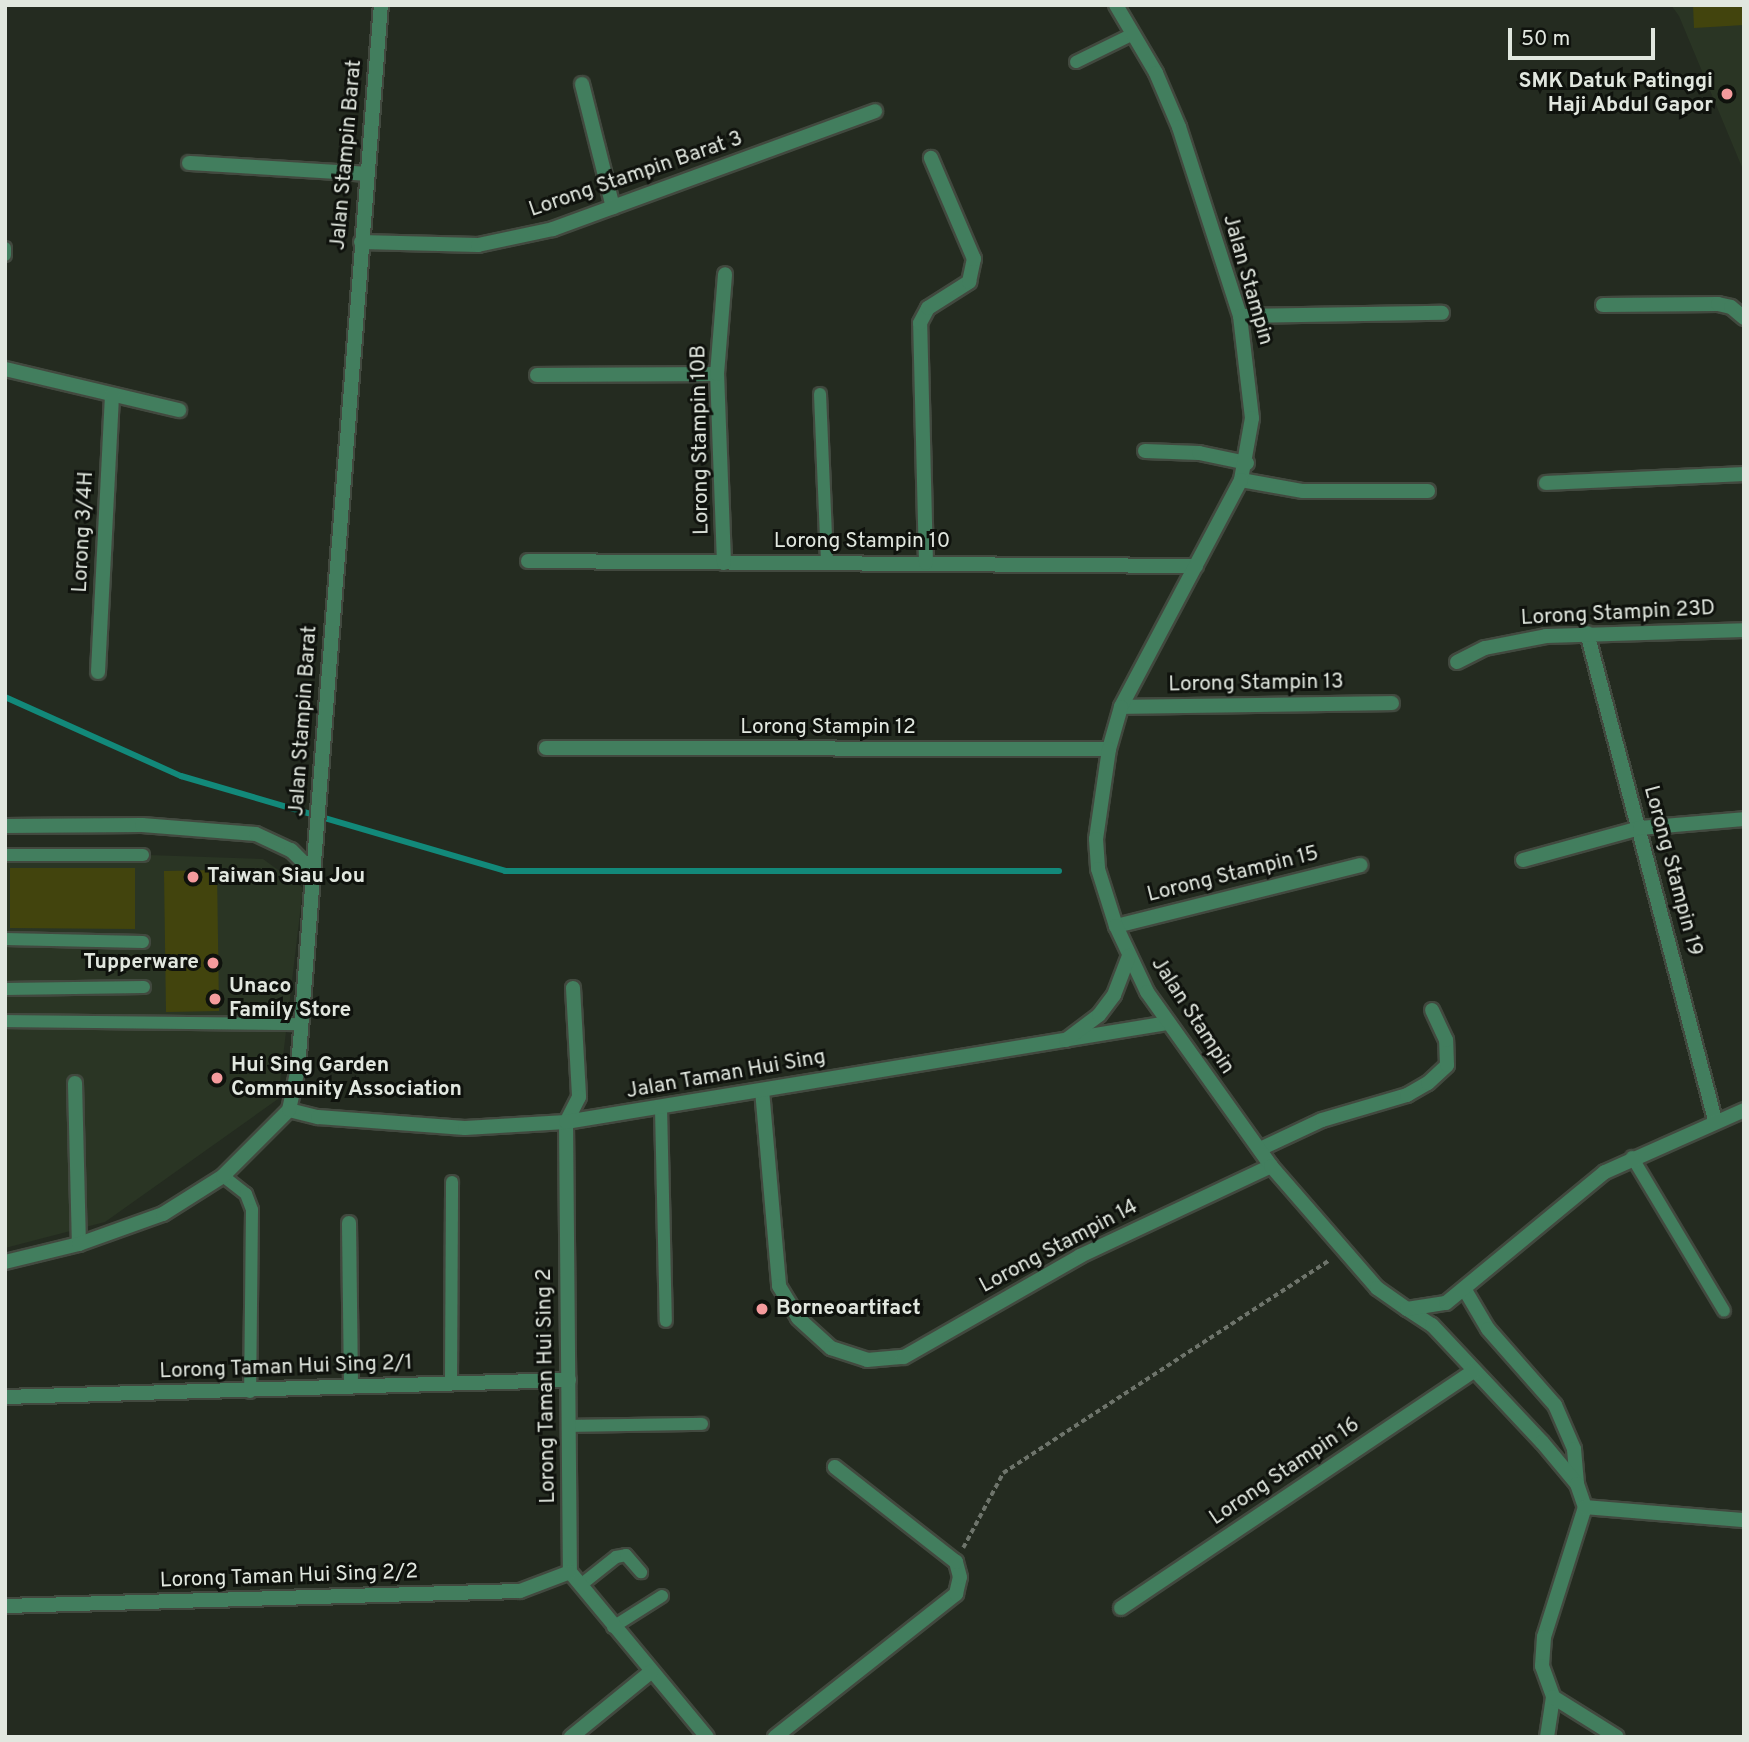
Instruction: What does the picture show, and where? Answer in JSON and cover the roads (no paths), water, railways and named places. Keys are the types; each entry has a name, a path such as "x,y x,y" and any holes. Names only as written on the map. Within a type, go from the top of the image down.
{"street":[{"name":"Jalan Stampin Barat","path":"289,1110 302,1024 381,5"},
{"name":"Jalan Stampin","path":"1116,5 1179,127 1240,316 1252,418 1247,463 1241,480 1121,707 1109,749 1096,839 1098,869 1116,926 1129,956 1167,1023 1271,1166 1377,1288 1407,1310"},
{"path":"582,84 613,207"},
{"name":"Lorong Stampin Barat 3","path":"361,242 478,245 553,229 875,111"},
{"path":"926,563 920,323 928,308 969,282 974,259 931,158"},
{"path":"189,163 367,174"},
{"name":"Lorong Stampin 10B","path":"724,563 717,374 725,274"},
{"path":"1602,305 1718,304 1731,307 1744,318"},
{"path":"1240,316 1442,313"},
{"path":"5,369 179,410"},
{"path":"537,375 717,374"},
{"name":"Lorong 3/4H","path":"98,672 112,395"},
{"path":"1145,451 1199,453 1247,463"},
{"path":"1546,483 1744,474"},
{"path":"1241,480 1303,491 1428,491"},
{"name":"Lorong Stampin 10","path":"528,561 1196,566"},
{"name":"Lorong Stampin 23D","path":"1457,662 1511,641 1587,633 1744,630"},
{"name":"Lorong Stampin 19","path":"1587,633 1715,1120"},
{"name":"Lorong Stampin 13","path":"1121,707 1392,704"},
{"name":"Lorong Stampin 12","path":"546,748 1109,749"},
{"path":"1523,860 1640,828 1744,819"},
{"path":"5,826 142,825 256,834 291,850 314,873"},
{"name":"Lorong Stampin 15","path":"1116,926 1361,866"},
{"path":"1066,1040 1099,1015 1114,995 1129,956"},
{"name":"Lorong Taman Hui Sing 2","path":"570,1572 566,1122 579,1097 573,988"},
{"path":"1260,1149 1322,1120 1407,1095 1428,1083 1447,1065 1446,1040 1432,1010"},
{"name":"Jalan Taman Hui Sing","path":"289,1110 318,1117 465,1128 566,1122 1167,1023"},
{"path":"75,1083 79,1244"},
{"name":"Lorong Stampin 14","path":"762,1090 779,1286 798,1318 831,1348 867,1360 904,1357 1080,1256 1271,1166"},
{"path":"5,1262 79,1244 163,1214 223,1176 289,1110"},
{"path":"1407,1310 1446,1303 1465,1290 1570,1199 1632,1157 1744,1110"},
{"path":"349,1223 351,1387"},
{"path":"1465,1290 1488,1329 1555,1405 1574,1449 1577,1485 1585,1507 1544,1637 1542,1666 1553,1697 1547,1737"},
{"path":"1407,1310 1432,1325 1577,1485"},
{"name":"Lorong Stampin 16","path":"1121,1608 1474,1371"},
{"name":"Lorong Taman Hui Sing 2/1","path":"5,1397 250,1392 451,1382 569,1380"},
{"path":"775,1737 942,1609 957,1594 960,1577 956,1562 835,1467"},
{"path":"1585,1507 1744,1520"},
{"path":"570,1572 707,1737"},
{"name":"Lorong Taman Hui Sing 2/2","path":"5,1606 520,1591 570,1572"},
{"path":"571,1737 652,1671"},
{"path":"1553,1697 1617,1737"}],"lane":[{"path":"1076,62 1133,34"},
{"path":"5,248 5,255"},
{"path":"820,394 827,563"},
{"path":"5,855 142,855"},
{"path":"5,939 143,942"},
{"path":"5,989 144,987"},
{"path":"5,1021 302,1024"},
{"path":"661,1108 666,1321"},
{"path":"1632,1157 1724,1311"},
{"path":"223,1176 246,1194 252,1210 250,1392"},
{"path":"451,1382 452,1182"},
{"path":"569,1426 702,1424"},
{"path":"582,1584 616,1557 626,1555 641,1572"},
{"path":"613,1627 662,1596"}],"waterway":[{"path":"5,697 181,776 505,871 1059,871"}],"place":[{"name":"SMK Datuk Patinggi Haji Abdul Gapor","path":"1727,94"},
{"name":"Taiwan Siau Jou","path":"193,877"},
{"name":"Tupperware","path":"213,963"},
{"name":"Unaco Family Store","path":"215,999"},
{"name":"Hui Sing Garden Community Association","path":"217,1078"},
{"name":"Borneoartifact","path":"762,1309"}]}
